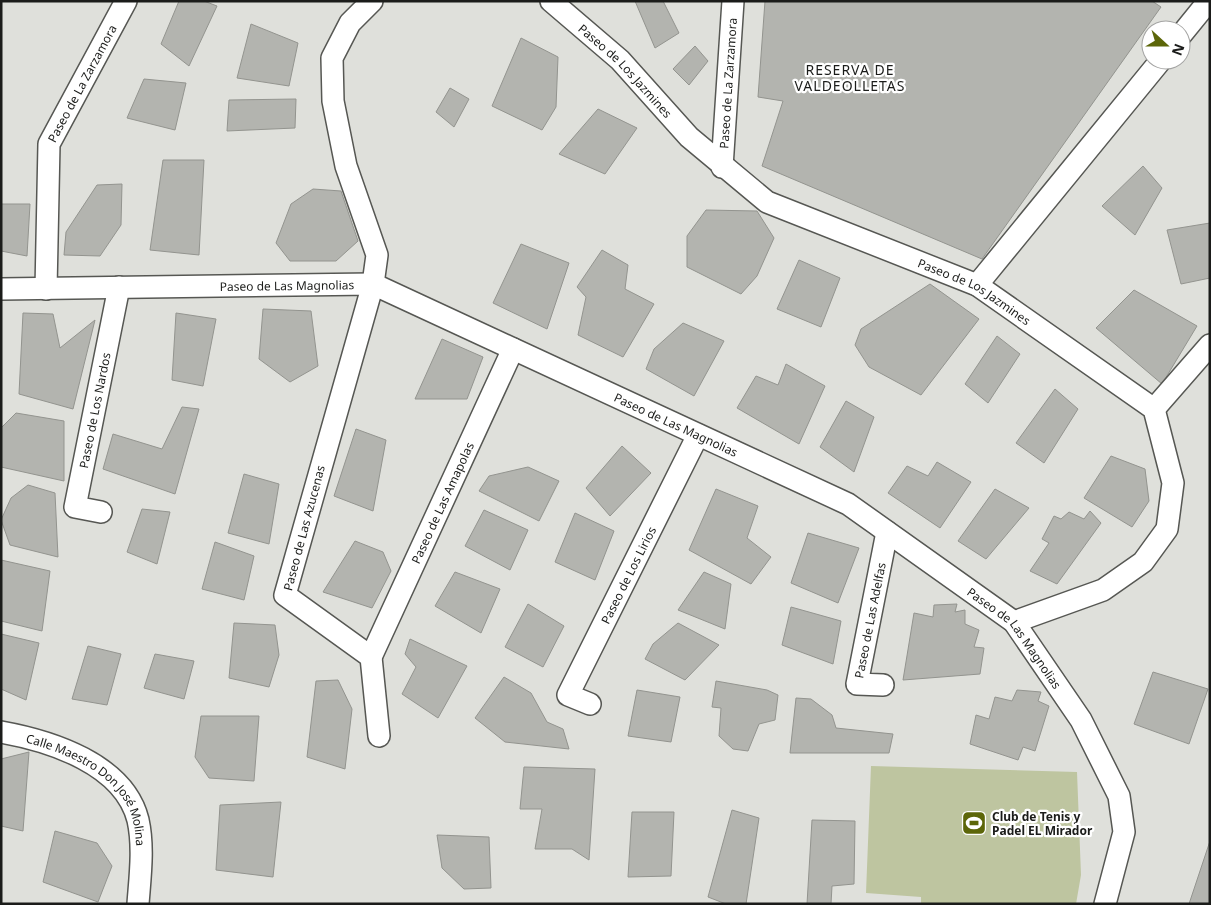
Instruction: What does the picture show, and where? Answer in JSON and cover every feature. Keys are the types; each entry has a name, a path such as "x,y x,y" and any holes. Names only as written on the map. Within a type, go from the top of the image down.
{"street":[{"name":"Paseo de La Zarzamora","path":"46,289 49,144 126,1"},
{"path":"372,1 350,23 332,58 332,101 346,166 377,255 373,284"},
{"name":"Paseo de Los Jazmines","path":"551,1 620,60 689,137 767,202 977,285 1154,409"},
{"name":"Paseo de La Zarzamora","path":"722,166 733,1"},
{"path":"1191,23 1207,3"},
{"path":"977,285 1153,70"},
{"name":"Paseo de Las Magnolias","path":"1,290 373,284 848,504 1014,622 1081,720 1119,796 1124,832 1105,904"},
{"name":"Paseo de Las Azucenas","path":"371,657 285,595 373,284"},
{"name":"Paseo de Los Nardos","path":"101,512 75,507 119,288"},
{"path":"1014,622 1103,590 1143,562 1167,529 1173,483 1154,409 1210,345"},
{"name":"Paseo de Las Amapolas","path":"371,657 513,348"},
{"name":"Paseo de Los Lirios","path":"590,704 568,696 698,435"},
{"name":"Paseo de Las Adelfas","path":"883,685 857,684 887,532"},
{"path":"371,657 379,736"},
{"name":"Calle Maestro Don José Molina","path":"1,732 56,745 96,767 117,782 128,798 138,820 142,862 138,904"}],"green space":[{"name":"Club de Tenis y Padel EL Mirador","path":"871,766 1077,772 1081,875 1076,904 921,904 921,897 866,893"}],"building":[{"path":"179,1 204,1 217,6 189,66 161,44"},
{"path":"635,1 663,1 679,33 655,48"},
{"path":"765,1 1152,1 1161,7 1152,20 1141,20 1141,35 982,259 762,166 783,101 758,97"},
{"path":"251,24 298,43 289,86 237,78"},
{"path":"521,38 558,57 556,107 542,130 492,106"},
{"path":"695,46 708,61 689,85 673,69"},
{"path":"144,79 186,83 175,130 127,118"},
{"path":"450,88 469,99 454,127 436,112"},
{"path":"296,99 295,128 227,131 229,100"},
{"path":"598,109 637,128 605,174 559,154"},
{"path":"163,160 204,160 199,255 150,250"},
{"path":"1143,166 1162,188 1135,235 1102,206"},
{"path":"122,184 121,225 100,256 64,255 66,232 97,185"},
{"path":"313,189 341,191 358,241 336,261 290,261 276,243 291,204"},
{"path":"1,204 30,204 27,256 1,251"},
{"path":"706,210 757,211 774,238 757,276 741,294 687,267 687,236"},
{"path":"1210,223 1210,278 1181,284 1167,230"},
{"path":"521,244 569,263 547,329 493,303"},
{"path":"602,250 628,265 625,289 654,304 623,357 578,335 586,297 577,287"},
{"path":"799,260 840,278 821,327 777,309"},
{"path":"930,284 979,319 921,395 869,367 855,345 861,329"},
{"path":"1134,290 1197,326 1162,384 1096,328"},
{"path":"263,309 311,311 318,366 290,382 259,359"},
{"path":"23,313 53,314 60,348 95,320 73,409 19,394"},
{"path":"176,313 216,319 203,386 172,380"},
{"path":"683,323 724,341 694,396 646,369 654,349"},
{"path":"997,336 1020,354 988,403 965,384"},
{"path":"442,339 483,357 467,399 415,399"},
{"path":"786,364 825,386 799,444 737,408 756,376 778,385"},
{"path":"1055,389 1078,409 1044,463 1016,443"},
{"path":"846,401 874,417 854,472 820,447"},
{"path":"182,407 199,409 175,494 103,469 113,434 162,449"},
{"path":"16,413 64,421 64,481 1,467 1,428"},
{"path":"356,429 386,440 373,511 334,496"},
{"path":"622,446 651,473 610,516 586,488"},
{"path":"1111,456 1145,469 1149,501 1132,527 1084,498"},
{"path":"937,462 971,482 940,528 888,493 907,466 928,476"},
{"path":"528,467 559,481 539,521 479,491 489,476"},
{"path":"244,474 279,484 269,544 228,533"},
{"path":"28,485 55,493 58,557 10,545 1,520 11,498"},
{"path":"716,489 758,506 747,538 771,557 751,584 689,550"},
{"path":"995,489 1029,508 986,559 958,541"},
{"path":"142,509 170,512 157,564 127,552"},
{"path":"484,510 528,530 510,570 465,546"},
{"path":"1090,511 1101,523 1057,584 1030,571 1049,543 1042,539 1054,516 1061,519 1069,512 1084,519"},
{"path":"575,513 614,531 595,580 555,562"},
{"path":"808,533 859,548 838,603 791,583"},
{"path":"355,541 383,552 391,571 372,608 323,592"},
{"path":"215,542 254,556 244,600 202,589"},
{"path":"1,560 50,571 42,631 1,621"},
{"path":"455,572 500,589 481,633 435,606"},
{"path":"704,572 731,584 725,629 678,610"},
{"path":"528,604 564,626 543,667 505,647"},
{"path":"957,604 955,612 965,610 965,624 979,630 974,647 984,648 980,674 903,680 914,613 933,617 934,605"},
{"path":"791,607 841,621 833,664 782,645"},
{"path":"234,623 275,625 279,655 269,687 229,678"},
{"path":"678,623 719,645 685,680 645,659 653,644"},
{"path":"1,634 39,643 26,700 1,689"},
{"path":"410,639 467,666 438,718 402,694 416,667 405,654"},
{"path":"88,646 121,654 107,705 72,699"},
{"path":"155,654 194,661 184,699 144,688"},
{"path":"1153,672 1208,689 1189,744 1134,724"},
{"path":"504,677 531,693 547,722 563,729 569,749 505,742 475,718"},
{"path":"338,680 352,709 345,769 307,757 316,681"},
{"path":"716,681 767,690 778,695 775,720 759,724 748,751 733,749 719,736 721,708 712,707"},
{"path":"637,690 680,697 671,742 628,736"},
{"path":"1017,690 1041,692 1038,701 1049,706 1035,751 1023,747 1018,760 970,744 976,715 989,719 995,697 1012,701"},
{"path":"796,698 811,699 832,715 836,728 893,734 889,753 790,753"},
{"path":"201,716 259,716 254,781 209,778 195,757"},
{"path":"29,752 23,831 1,826 1,759"},
{"path":"524,767 595,769 589,860 572,849 535,849 542,809 520,809"},
{"path":"281,802 273,877 216,870 220,805"},
{"path":"732,810 759,818 746,904 726,904 708,897"},
{"path":"632,812 674,812 671,876 628,877"},
{"path":"812,820 855,821 854,884 832,886 831,904 807,904"},
{"path":"55,831 97,843 112,866 98,902 43,882"},
{"path":"437,835 489,837 491,888 464,889 442,868"},
{"path":"1210,841 1210,904 1189,904"}],"place":[{"name":"Club de Tenis y Padel EL Mirador","path":"974,823"}],"district":[{"name":"RESERVA DE VALDEOLLETAS","path":"850,78"}]}
